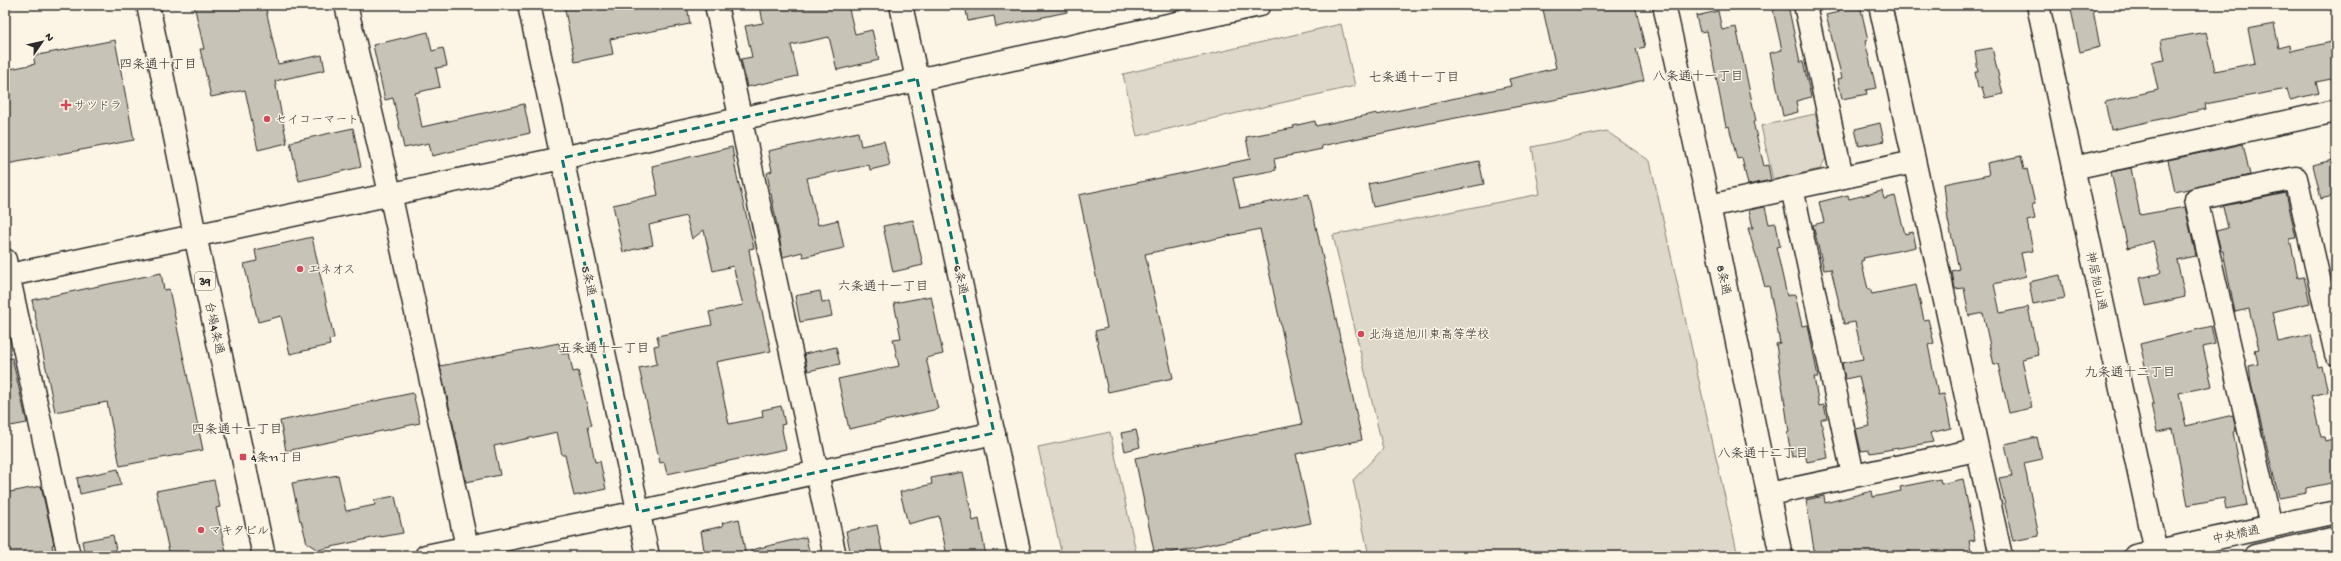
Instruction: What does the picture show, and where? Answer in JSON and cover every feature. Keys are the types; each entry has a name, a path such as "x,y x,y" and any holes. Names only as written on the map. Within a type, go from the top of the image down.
{"main road":[{"name":"台場4条通","path":"148,5 195,236 264,556"},
{"path":"346,5 390,193 468,552"},
{"name":"5条通","path":"529,5 648,556"},
{"path":"716,5 835,556"},
{"name":"6条通","path":"901,5 1020,556"},
{"path":"69,556 6,270 195,236 390,193 562,158 1259,5"},
{"name":"8条通","path":"1664,5 1708,206 1781,556"},
{"path":"1805,5 1842,177"},
{"path":"1880,5 1976,450 2001,556"},
{"name":"神居旭山通","path":"2038,5 2073,168 2149,554"},
{"path":"2073,168 2336,111"},
{"path":"1708,206 1914,162"},
{"path":"2271,526 2196,199 2296,178 2336,354"},
{"path":"1792,188 1853,474"},
{"path":"426,556 468,552 638,512 994,434"},
{"path":"1769,494 1853,474 1976,450"},
{"name":"中央橋通","path":"2149,554 2271,526 2335,520"},
{"path":"2254,556 2336,538"}],"highlighted area":[{"path":"917,79 994,433 638,512 562,158"}],"shaded area":[{"path":"1341,24 1355,86 1137,136 1123,74"},
{"path":"1815,114 1826,158 1820,169 1773,180 1761,126"},
{"path":"1606,131 1650,161 1738,556 1369,556 1353,480 1383,449 1333,235 1540,194 1532,147"},
{"path":"1110,432 1137,556 1062,556 1038,447"}],"building":[{"path":"194,5 265,5 278,64 322,55 325,70 275,81 287,143 258,150 245,90 211,97 200,49 204,49"},
{"path":"564,5 687,5 690,24 610,39 613,54 575,62"},
{"path":"760,5 848,5 855,34 872,30 879,60 837,70 829,37 791,45 798,76 747,87 741,59 752,57 745,26 763,23"},
{"path":"965,5 1066,5 1067,12 996,27 994,16 968,21"},
{"path":"1542,5 1635,5 1645,47 1636,49 1644,80 1586,94 1445,120 1321,146 1322,149 1274,159 1276,170 1233,178 1240,208 1309,194 1362,440 1296,454 1311,523 1155,556 1135,458 1302,424 1260,229 1145,254 1173,378 1108,392 1095,331 1107,328 1079,195 1250,159 1246,137 1294,128 1293,126 1315,121 1316,126 1377,113 1377,115 1511,86 1509,79 1556,68"},
{"path":"1772,5 1788,5 1800,62 1803,62 1811,97 1796,101 1798,112 1783,116 1770,53 1782,50"},
{"path":"1837,5 1860,5 1868,40 1865,41 1876,88 1866,90 1867,94 1842,99 1838,79 1842,78 1826,15 1839,12"},
{"path":"2070,5 2092,5 2100,47 2080,52"},
{"path":"1718,11 1722,30 1736,27 1756,121 1753,122 1764,166 1768,165 1771,180 1748,185 1742,158 1737,159 1729,126 1726,127 1707,31 1700,32 1696,16"},
{"path":"2274,24 2279,48 2290,45 2291,51 2336,41 2336,78 2316,82 2319,93 2290,100 2287,89 2205,104 2206,109 2111,130 2105,102 2158,90 2152,62 2165,60 2161,40 2206,32 2215,71 2255,63 2248,29"},
{"path":"428,32 432,51 443,48 447,66 436,68 440,87 415,93 422,127 524,104 530,133 432,156 429,143 404,148 393,98 385,100 373,45"},
{"name":"サツドラ","path":"115,40 134,140 7,164 5,152 5,70 35,64 33,56"},
{"path":"1992,48 2003,94 1985,98 1982,87 1978,88 1975,72 1978,72 1975,51"},
{"path":"1880,123 1884,141 1859,146 1855,129"},
{"path":"353,128 361,167 299,181 290,142"},
{"path":"858,132 861,146 884,141 890,165 870,170 869,165 807,178 818,225 838,220 844,248 803,257 802,252 783,257 767,173 772,171 768,151"},
{"path":"2243,144 2250,175 2175,192 2168,160"},
{"path":"732,147 736,172 754,248 749,249 751,262 771,351 716,362 729,424 763,417 762,410 781,406 785,424 781,425 786,449 667,474 664,462 660,463 639,368 657,364 654,346 659,345 657,336 712,325 709,312 743,305 733,266 713,271 704,230 692,239 686,216 649,225 653,245 623,252 613,205 658,195 652,166"},
{"path":"2021,156 2024,170 2027,169 2035,204 2032,205 2035,219 2027,221 2033,251 2021,253 2026,276 1994,284 2000,313 2028,307 2038,355 2022,359 2032,408 2009,413 1998,364 1994,365 1983,313 1969,316 1964,288 1955,289 1952,271 1959,269 1948,220 1944,184 1989,175 1987,163"},
{"path":"2336,159 2336,195 2321,199 2313,165"},
{"path":"1479,161 1484,184 1373,207 1368,184"},
{"path":"2131,168 2140,215 2185,207 2196,256 2177,260 2185,297 2146,306 2140,278 2161,273 2153,241 2128,248 2111,172"},
{"path":"1882,191 1884,199 1895,196 1905,234 1913,232 1916,247 1863,258 1864,260 1861,261 1868,289 1870,289 1872,294 1916,285 1924,320 1928,319 1934,343 1928,345 1938,395 1944,394 1951,428 1930,433 1933,442 1870,453 1869,450 1861,451 1856,429 1870,426 1859,376 1845,379 1842,363 1863,359 1855,322 1844,324 1831,269 1824,270 1813,225 1824,222 1819,202 1848,195 1849,199"},
{"path":"2286,193 2296,238 2290,239 2298,278 2304,277 2310,303 2272,312 2278,342 2310,335 2318,367 2322,366 2328,392 2311,396 2321,437 2324,437 2325,441 2336,438 2336,482 2306,488 2306,493 2279,498 2251,382 2249,366 2258,364 2255,350 2259,349 2249,309 2235,312 2223,251 2221,251 2216,231 2228,228 2223,206"},
{"path":"1765,207 1769,224 1776,223 1780,246 1776,247 1787,296 1795,294 1802,326 1808,325 1818,377 1814,377 1819,406 1824,405 1827,418 1821,420 1828,458 1807,462 1805,454 1792,457 1787,433 1789,432 1776,344 1780,343 1769,286 1765,287 1748,228 1753,228 1749,210"},
{"path":"913,220 923,265 893,272 883,226"},
{"path":"312,237 334,338 329,340 330,345 290,354 281,316 258,322 244,264 257,261 255,250"},
{"path":"161,273 164,290 169,289 203,450 120,466 107,402 55,412 32,300"},
{"path":"2060,275 2065,298 2033,304 2029,282"},
{"path":"820,291 822,302 829,301 832,316 800,322 795,296"},
{"path":"931,296 943,354 926,358 938,409 849,429 838,379 899,366 893,339 901,338 894,303"},
{"path":"2211,326 2215,344 2203,347 2212,386 2179,393 2186,426 2233,415 2236,431 2233,432 2247,505 2226,509 2224,498 2188,505 2173,429 2157,432 2151,404 2154,404 2140,344"},
{"path":"559,343 562,354 569,353 573,372 578,371 592,425 588,426 595,462 600,461 606,489 574,496 565,455 562,455 557,432 494,446 500,475 466,482 440,366"},
{"path":"836,347 840,364 808,371 804,354"},
{"path":"12,358 27,423 5,427 5,359"},
{"path":"413,393 420,423 286,451 280,421"},
{"path":"1136,430 1140,447 1125,451 1121,433"},
{"path":"2037,437 2042,459 2024,463 2039,536 2013,541 1999,478 2012,476 2005,444"},
{"path":"118,469 121,485 80,494 77,478"},
{"path":"963,472 973,521 979,519 986,556 947,556 939,516 908,524 900,492 932,484 931,478"},
{"path":"338,475 346,511 375,505 374,500 395,496 403,533 381,536 318,550 307,543 301,520 300,521 292,483"},
{"path":"1940,479 1941,484 1963,479 1975,540 1969,541 1972,556 1911,556 1910,551 1888,556 1815,556 1806,500 1824,496 1825,503 1872,491 1873,497 1901,491 1900,487"},
{"path":"214,480 220,507 216,508 227,556 170,556 156,491"},
{"path":"41,486 54,544 52,545 54,556 5,556 5,493"},
{"path":"739,519 746,556 705,556 701,531 723,526 722,523"},
{"path":"877,525 883,556 851,556 846,531"},
{"path":"113,535 116,550 85,556 82,541"},
{"path":"806,537 810,556 752,556 751,550"}],"place":[{"name":"サツドラ","path":"66,105"},
{"name":"セイコーマート","path":"267,119"},
{"name":"エネオス","path":"300,269"},
{"name":"北海道旭川東高等学校","path":"1361,334"},
{"name":"4条11丁目","path":"243,457"},
{"name":"マキタビル","path":"201,530"}],"district":[{"name":"四条通十丁目","path":"158,63"},
{"name":"八条通十一丁目","path":"1698,75"},
{"name":"七条通十一丁目","path":"1414,76"},
{"name":"六条通十一丁目","path":"883,285"},
{"name":"五条通十一丁目","path":"604,347"},
{"name":"九条通十二丁目","path":"2130,371"},
{"name":"四条通十一丁目","path":"237,428"},
{"name":"八条通十二丁目","path":"1763,452"}]}
